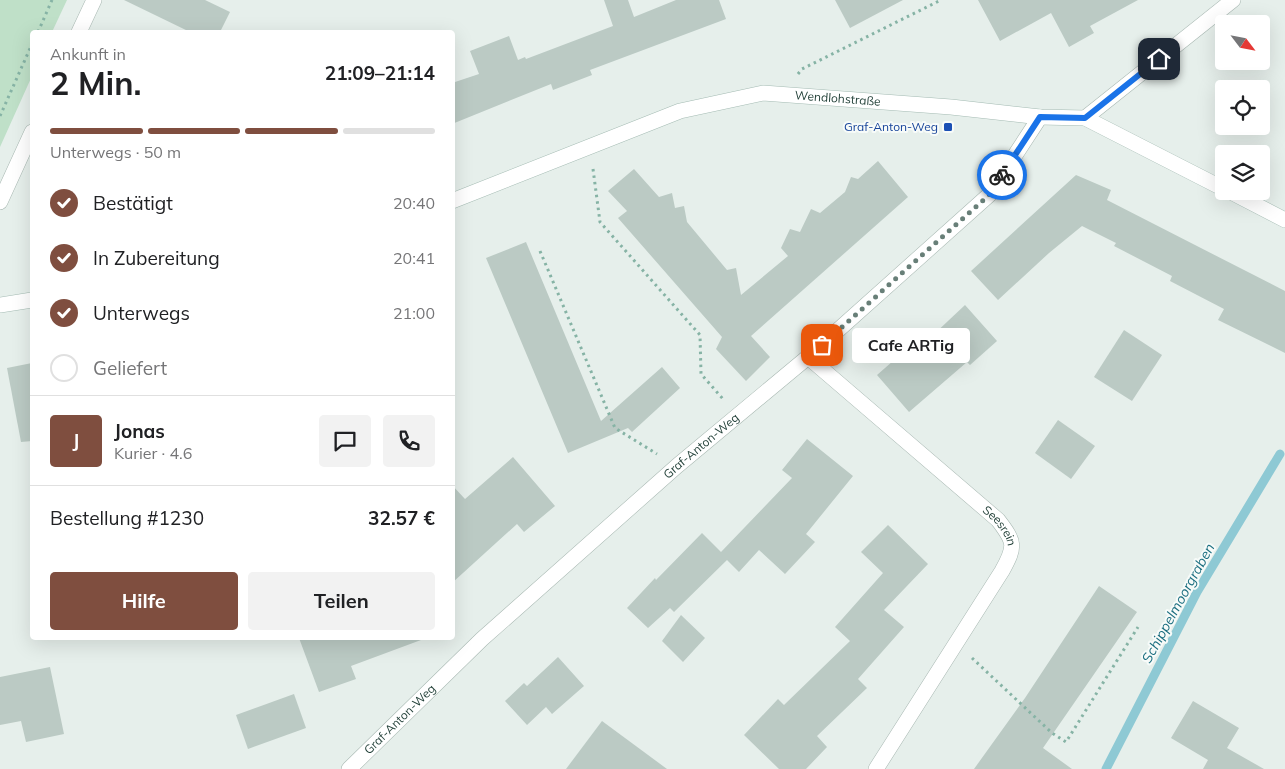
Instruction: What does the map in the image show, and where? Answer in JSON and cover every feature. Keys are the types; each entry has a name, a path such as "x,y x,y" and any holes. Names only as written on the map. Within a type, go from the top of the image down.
{"street":[{"path":"80,30 94,0"},
{"path":"1085,118 1232,0"},
{"name":"Wendlohstraße","path":"455,200 680,111 763,93 1040,117 1085,118 1215,184"},
{"name":"Graf-Anton-Weg","path":"350,769 482,639 677,466 808,357 989,195 1040,117"},
{"path":"0,202 30,136"},
{"path":"1246,200 1285,220"},
{"path":"0,305 30,300"},
{"name":"Seesrein","path":"808,357 998,520 1008,533 1012,544 1010,556 876,769"}],"path":[{"path":"39,30 52,0"},
{"path":"782,94 802,69 941,0"},
{"path":"0,116 30,48"},
{"path":"590,146 600,222 700,335 701,374 738,415"},
{"path":"540,251 615,428 677,466"},
{"path":"956,644 1052,733 1066,742 1138,627"}],"green space":[{"path":"0,0 67,0 53,30 30,30 30,80 0,147"}],"building":[{"path":"124,0 205,0 230,12 221,30 186,30"},
{"path":"604,0 628,0 634,17 676,0 719,0 726,19 590,70 592,75 553,90 551,84 455,123 455,82 479,74 470,51 509,36 518,60 525,57 526,59 613,26"},
{"path":"835,0 903,0 850,28"},
{"path":"978,0 1138,0 1090,26 1094,33 1069,47 1051,13 1000,41"},
{"path":"878,161 908,197 751,336 770,357 746,381 716,349 722,337 618,218 627,211 608,191 634,169 659,197 672,193 675,208 684,206 687,222 727,270 736,268 741,295 788,256 781,248 790,229 800,232 811,209 820,213 845,192 851,177 858,179"},
{"path":"1076,175 1111,190 1107,200 1285,291 1285,353 1218,320 1224,309 1170,281 1172,276 1114,246 1116,243 1082,226 1049,253 998,300 971,271"},
{"path":"526,242 601,421 662,367 680,388 632,432 628,428 568,453 486,258"},
{"path":"965,305 997,341 970,365 967,362 909,412 877,375 909,347 914,353"},
{"path":"1124,330 1162,355 1132,401 1094,377"},
{"path":"30,363 30,441 21,442 7,368"},
{"path":"1058,420 1095,446 1071,479 1035,453"},
{"path":"807,439 853,476 806,534 815,542 785,574 759,550 739,572 727,560 674,612 670,608 648,628 627,608 702,533 721,552 792,478 782,470"},
{"path":"513,457 555,506 524,532 517,524 455,580 455,488 465,499"},
{"path":"888,525 928,564 884,610 904,627 858,679 867,688 817,736 827,747 806,769 779,769 744,735 778,699 784,705 850,641 835,627 883,573 861,552"},
{"path":"1099,586 1137,612 1043,748 1072,769 974,769 1025,698"},
{"path":"681,615 705,638 683,662 662,641"},
{"path":"300,640 421,640 351,666 356,679 319,692"},
{"path":"558,657 584,686 552,714 546,707 527,725 505,701 524,683 527,686"},
{"path":"50,667 64,734 26,742 21,721 0,725 0,677"},
{"path":"294,694 306,728 248,749 236,715"},
{"path":"1193,701 1239,728 1227,748 1264,769 1203,769 1208,760 1171,738"},
{"path":"602,721 667,769 566,769"}],"waterway":[{"name":"Schippelmoorgraben","path":"1106,769 1197,592 1280,454"}],"way so far":[{"path":"822,345 989,195 1002,175"}],"place":[{"name":"Graf-Anton-Weg","path":"948,127"},
{"name":"Cafe ARTig","path":"822,345"}],"route":[{"path":"1002,175 1040,117 1085,118 1159,59"}]}
